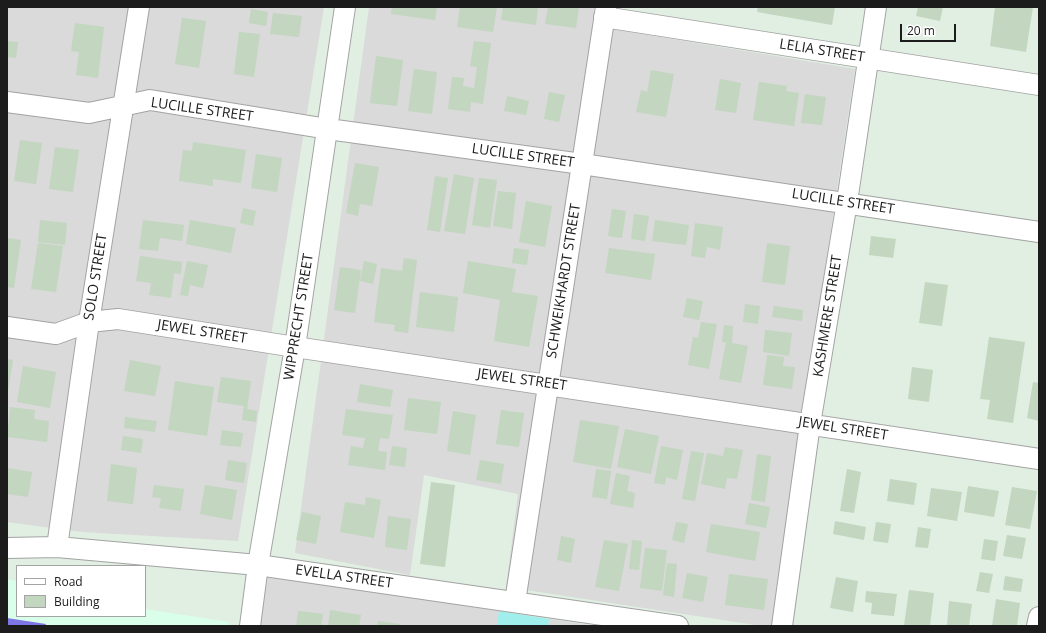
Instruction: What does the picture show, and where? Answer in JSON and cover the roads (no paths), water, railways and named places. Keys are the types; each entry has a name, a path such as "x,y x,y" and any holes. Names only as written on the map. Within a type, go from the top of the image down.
{"street":[{"name":"SOLO STREET","path":"57,547 89,322 139,7"},
{"name":"WIPPRECHT STREET","path":"250,626 258,564 295,348 345,7"},
{"name":"KASHMERE STREET","path":"782,626 810,424 876,7"},
{"name":"LELIA STREET","path":"605,12 868,58 1039,85"},
{"name":"SCHWEIKHARDT STREET","path":"515,602 605,12"},
{"name":"LUCILLE STREET","path":"7,102 89,113 150,100 328,129 846,202 1039,232"},
{"name":"JEWEL STREET","path":"7,327 56,334 89,322 118,318 295,348 548,384 1039,459"},
{"name":"EVELLA STREET","path":"7,548 57,547 258,564 678,626"},
{"path":"1037,626 1039,617"}]}
